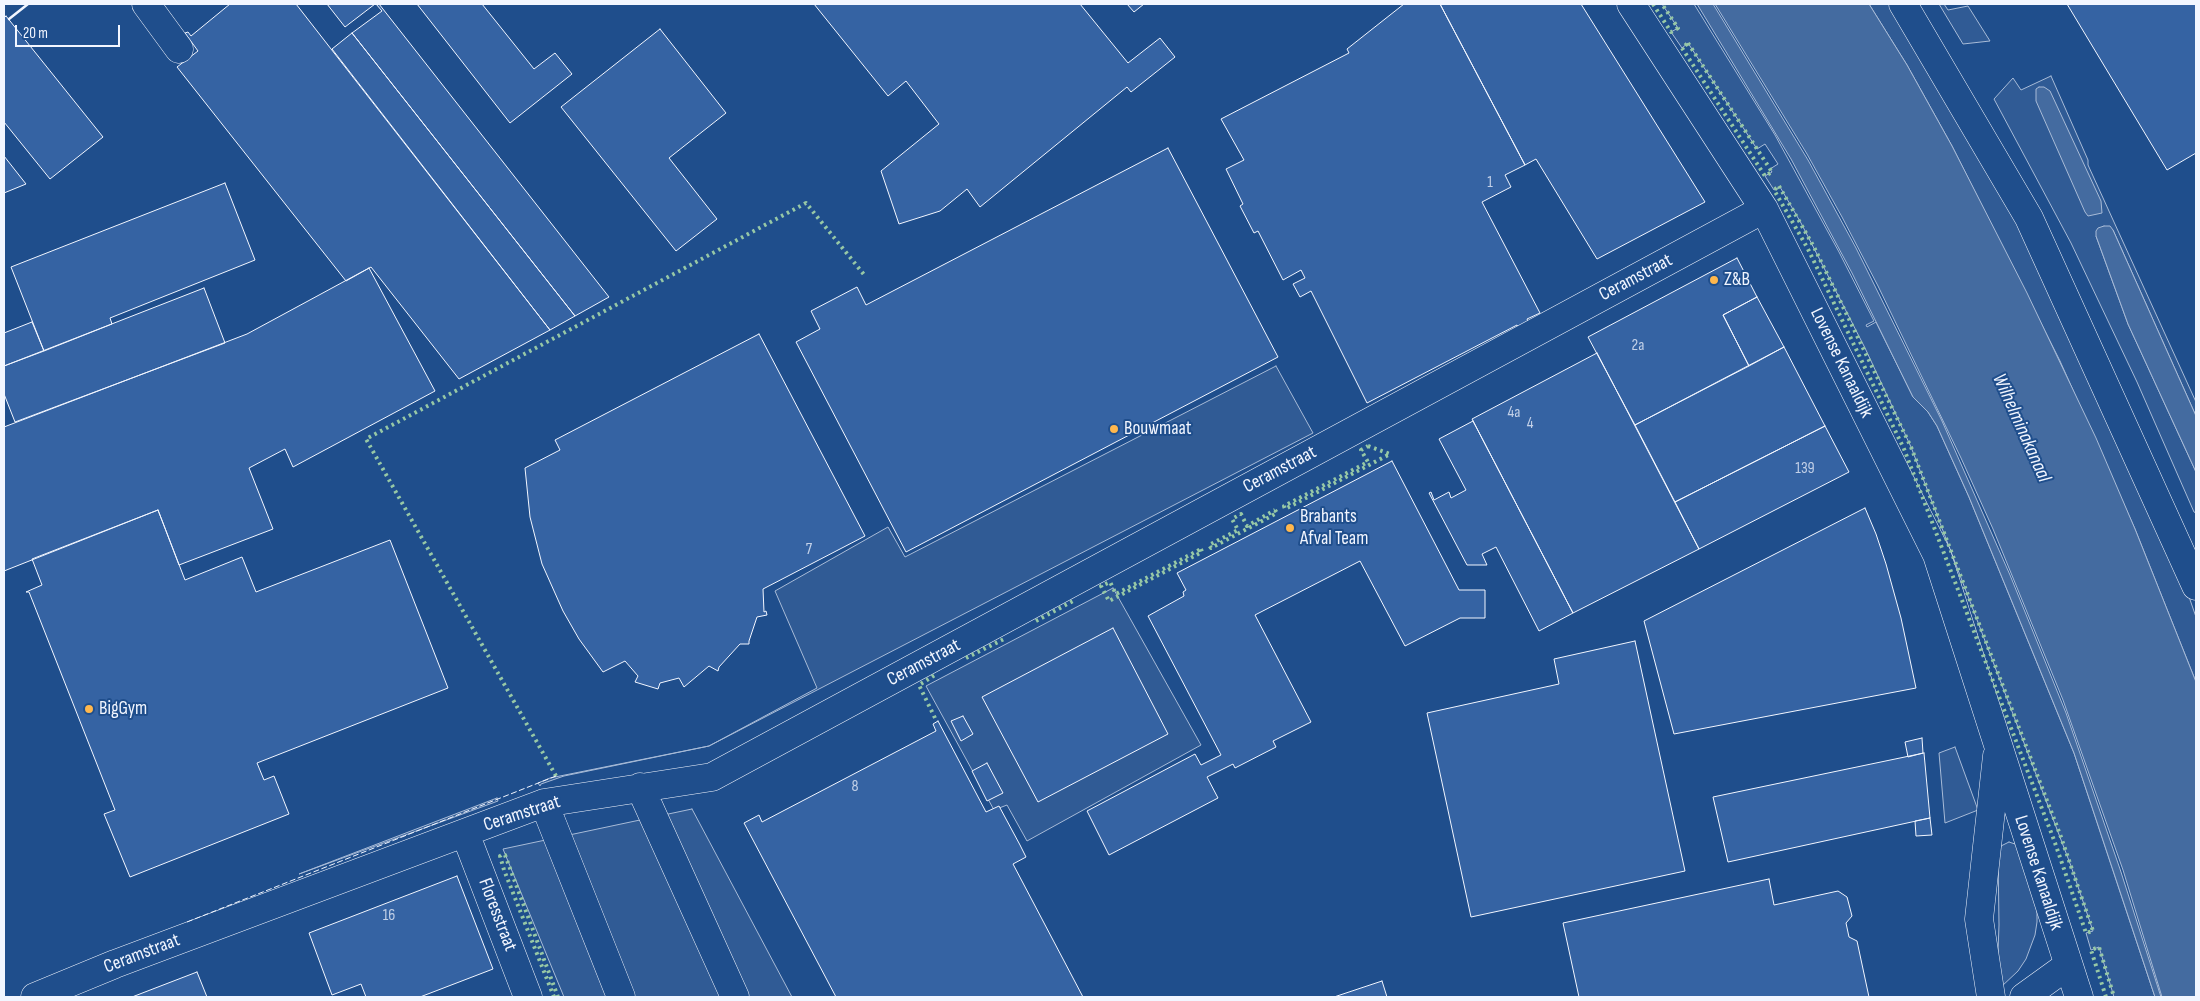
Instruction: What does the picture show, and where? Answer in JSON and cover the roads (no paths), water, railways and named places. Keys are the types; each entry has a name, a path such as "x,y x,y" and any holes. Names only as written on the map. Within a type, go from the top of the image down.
{"street":[{"path":"146,4 179,49"},
{"name":"Lovense Kanaaldijk","path":"1630,4 1764,209 1936,555 2079,997"},
{"path":"1903,4 2029,218 2196,586"},
{"name":"Ceramstraat","path":"35,997 115,964 544,803 712,777 1764,209"},
{"name":"Lovense Kanaaldijk","path":"1991,997 1979,920 1998,748"},
{"path":"640,787 736,997"},
{"path":"544,803 621,997"},
{"name":"Floresstraat","path":"465,833 528,997"},
{"path":"2024,997 2068,966"}],"water":[{"path":"1697,4 1713,4 1808,160 1856,248 1942,421 2010,575 2066,713 2120,869 2161,997 2155,997 2074,753 1969,497 1937,426 1928,412 1913,397 1852,273 1791,159"},
{"name":"Wilhelminakanaal","path":"1715,4 1869,4 1907,65 1952,146 2027,293 2096,438 2135,529 2196,682 2196,997 2162,997 2123,870 2063,700 1993,529 1878,286 1842,217 1807,154"},
{"path":"2044,87 2050,91 2101,201 2102,213 2088,216 2085,212 2036,101 2036,89"},
{"path":"2110,226 2113,230 2196,416 2196,472 2128,324 2096,236 2098,228"}],"place":[{"name":"Z&B","path":"1714,280"},
{"name":"Bouwmaat","path":"1114,429"},
{"name":"Brabants Afval Team","path":"1290,528"},
{"name":"BigGym","path":"89,709"}]}
